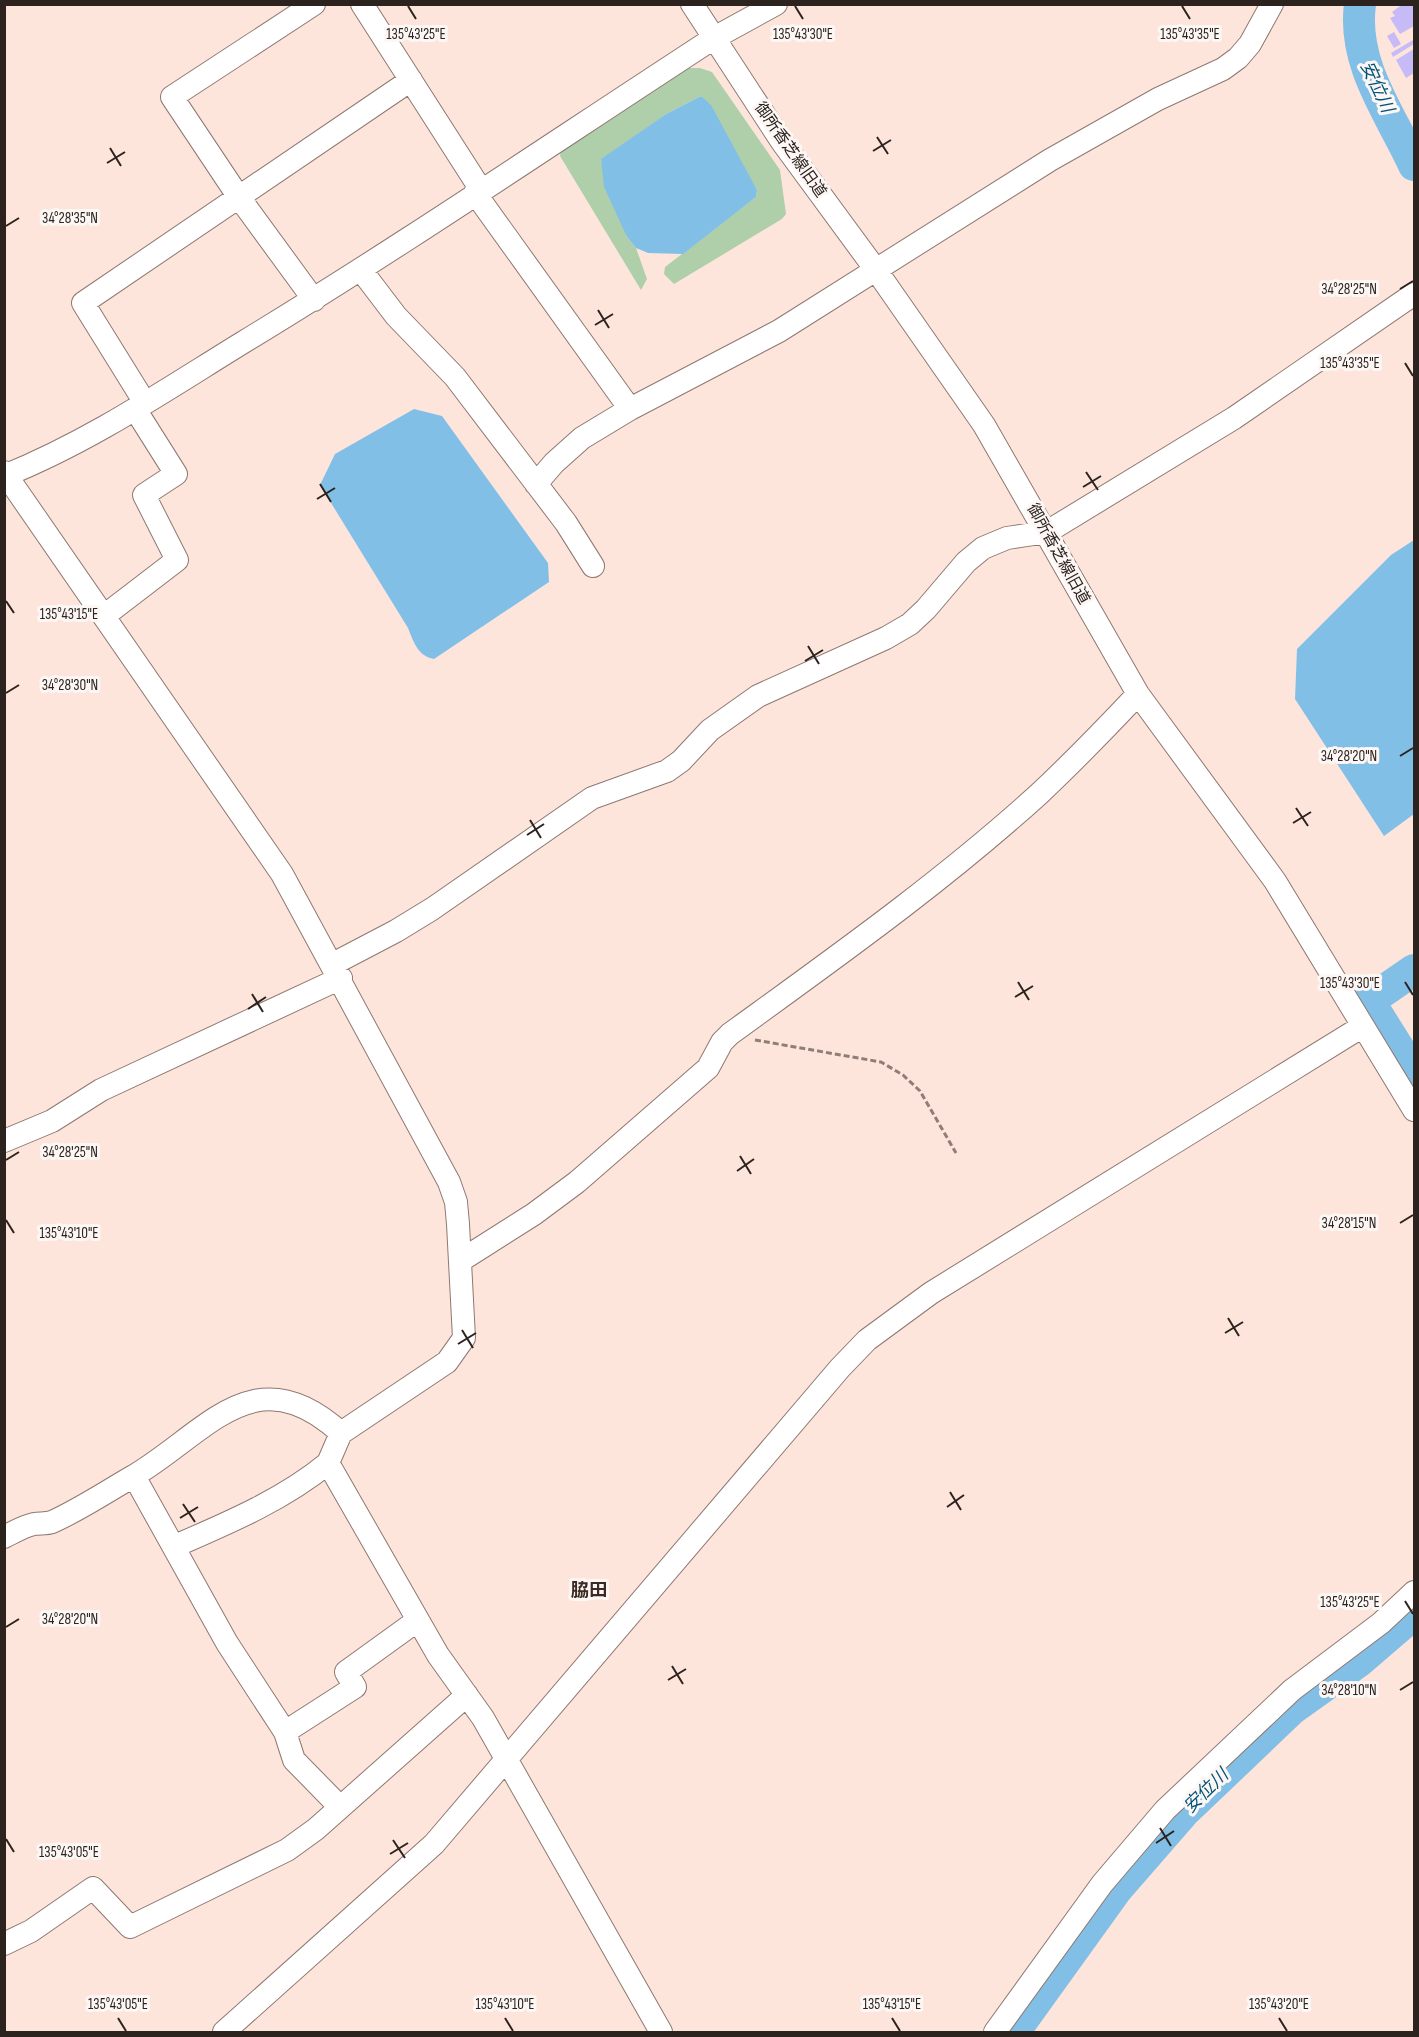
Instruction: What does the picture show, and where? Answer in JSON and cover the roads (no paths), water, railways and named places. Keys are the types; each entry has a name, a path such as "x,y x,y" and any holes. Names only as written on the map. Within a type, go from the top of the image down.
{"street":[{"path":"314,4 172,98 238,196 314,300"},
{"path":"363,4 478,192 630,409"},
{"name":"御所香芝線旧道","path":"692,4 782,142 876,270 984,425 1138,694 1275,881 1414,1110"},
{"path":"175,1546 241,1517 309,1479 328,1464 341,1432 447,1362 457,1350 464,1338 456,1202 449,1182 337,971 263,843 5,476 48,459 314,300 714,38 776,4"},
{"path":"536,484 554,463 582,438 630,409 742,353 1050,160 1158,99 1223,69 1238,58 1250,44 1272,4"},
{"path":"104,616 177,560 144,495 176,474 83,303 188,234 238,196 411,80"},
{"path":"361,270 396,316 455,377 566,523 593,566"},
{"path":"4,1141 52,1121 101,1090 337,971 432,909 592,798 667,771 681,761 710,730 758,696 886,638 910,624 926,609 966,562 983,548 1007,538 1047,532 1234,418 1414,294"},
{"path":"460,1261 534,1214 577,1182 708,1068 722,1042 730,1034 867,935 950,869 1038,794 1138,694"},
{"path":"224,2032 421,1857 507,1761 840,1368 867,1340 931,1293 1363,1026"},
{"path":"7,1530 32,1524 50,1523 134,1476 224,1412 241,1403 260,1399 304,1405 321,1415 341,1432"},
{"path":"328,1464 438,1655 467,1695 507,1761 662,2032"},
{"path":"134,1476 227,1643 285,1732 294,1760 340,1807"},
{"path":"995,2032 1102,1884 1165,1810 1292,1690 1381,1623 1414,1592"},
{"path":"285,1732 355,1687 346,1672 418,1620"},
{"path":"4,1944 32,1931 93,1888 130,1926 287,1850 340,1807 467,1695"}],"water":[{"path":"701,96 711,105 757,190 756,197 683,254 648,253 636,248 627,237 604,187 601,159 666,114"},
{"path":"414,409 442,416 548,563 549,582 434,659 424,655 417,648 408,628 320,485 335,454"},
{"path":"1414,540 1414,814 1384,836 1295,699 1297,649 1391,555"}],"waterway":[{"name":"安位川","path":"1360,4 1359,26 1367,68 1414,165"},
{"name":"安位川","path":"1414,970 1369,1001 1414,1073"},
{"name":"安位川","path":"1014,2032 1117,1889 1184,1812 1292,1709 1358,1662 1414,1614"}],"district":[{"name":"脇田","path":"589,1590"}]}
